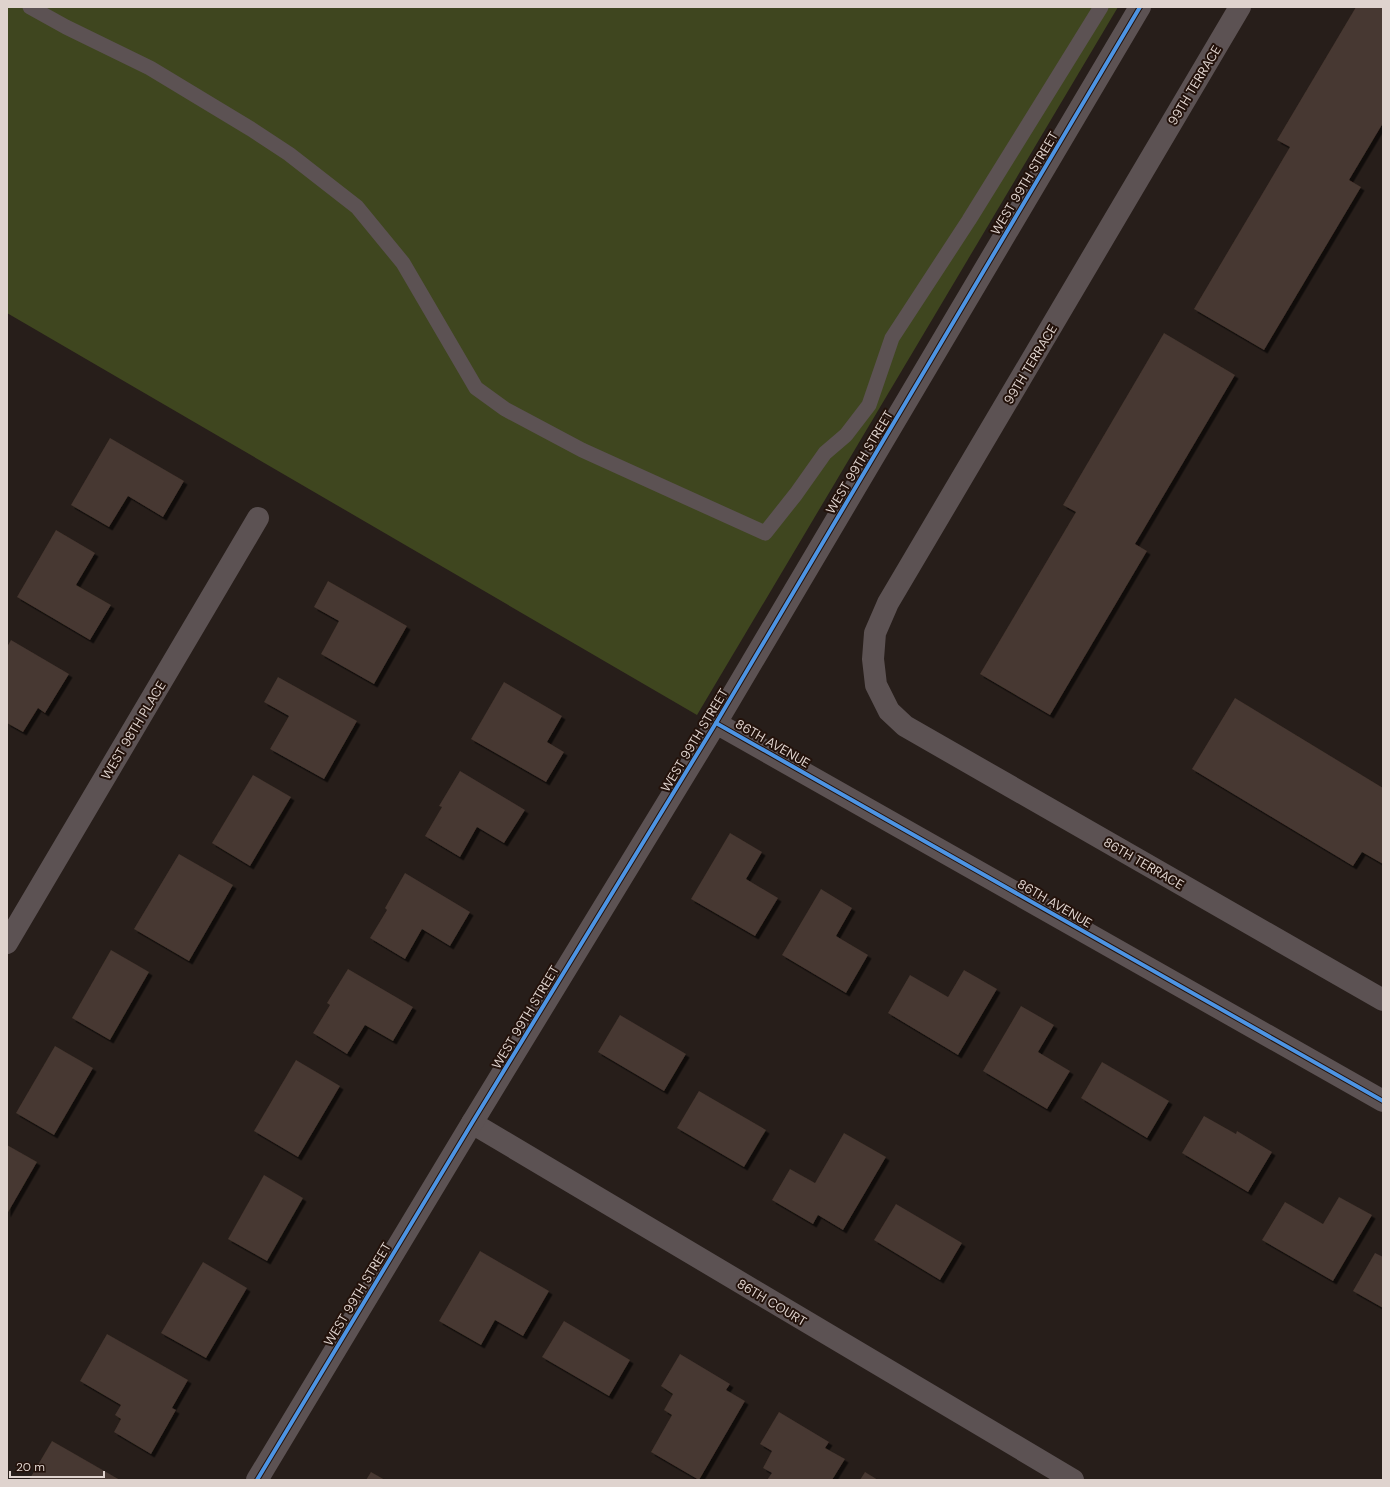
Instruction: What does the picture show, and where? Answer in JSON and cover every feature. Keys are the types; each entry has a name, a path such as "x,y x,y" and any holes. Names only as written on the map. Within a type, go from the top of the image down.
{"street":[{"name":"WEST 99TH STREET","path":"257,1480 472,1123 716,723 1140,7"},
{"name":"99TH TERRACE","path":"905,726 889,711 876,685 873,659 876,632 888,603 1240,7"},
{"name":"WEST 98TH PLACE","path":"7,943 258,518"},
{"name":"86TH AVENUE","path":"716,723 1383,1101"},
{"name":"86TH TERRACE","path":"905,726 1383,1000"},
{"name":"86TH COURT","path":"472,1123 1073,1480"}],"lane":[{"path":"30,7 66,27 150,68 251,129 289,154 357,207 403,263 476,388 504,410 582,450 765,532 796,494 825,452 846,435 869,405 892,338 969,220 1101,7"}],"green space":[{"path":"7,7 1118,7 697,715 7,313"}],"building":[{"path":"1356,7 1383,7 1383,123 1349,180 1361,187 1264,350 1194,309 1290,147 1277,140"},
{"path":"1164,333 1235,375 1135,544 1147,551 1050,715 980,674 1076,512 1063,505"},
{"path":"110,438 184,481 163,517 128,496 109,527 71,505"},
{"path":"56,530 95,553 76,585 111,605 90,640 17,597"},
{"path":"328,581 407,626 374,684 321,654 339,621 314,607"},
{"path":"11,640 69,674 45,713 38,708 23,732 7,723 7,647"},
{"path":"278,677 357,721 324,779 270,749 289,716 264,702"},
{"path":"504,682 562,716 547,742 564,752 546,782 471,739"},
{"path":"1235,698 1383,788 1383,864 1362,852 1353,866 1192,769"},
{"path":"460,771 525,810 504,843 477,827 460,857 425,836 442,807 439,806"},
{"path":"253,775 291,797 250,866 212,843"},
{"path":"730,833 762,852 746,879 778,898 755,936 691,899"},
{"path":"179,854 233,885 189,961 134,929"},
{"path":"405,873 470,912 450,946 422,929 405,959 370,938 387,910 385,908"},
{"path":"821,889 852,908 836,936 868,955 846,993 782,955"},
{"path":"111,950 149,972 110,1040 72,1018"},
{"path":"348,969 413,1007 393,1041 365,1025 347,1054 313,1033 330,1005 327,1003"},
{"path":"964,970 997,989 958,1055 888,1013 910,975 948,997"},
{"path":"1021,1006 1054,1025 1038,1052 1070,1071 1047,1109 983,1071"},
{"path":"620,1015 686,1054 664,1091 598,1052"},
{"path":"55,1046 93,1068 54,1135 16,1113"},
{"path":"296,1060 340,1086 298,1157 254,1131"},
{"path":"1102,1062 1169,1101 1147,1138 1081,1098"},
{"path":"699,1091 766,1130 744,1167 677,1128"},
{"path":"1204,1116 1236,1134 1237,1131 1272,1152 1248,1192 1182,1153"},
{"path":"844,1133 886,1157 843,1230 818,1215 813,1224 772,1200 790,1169 815,1183"},
{"path":"7,1145 37,1162 7,1214"},
{"path":"264,1175 303,1198 267,1261 228,1239"},
{"path":"1339,1197 1372,1215 1333,1281 1262,1240 1285,1202 1323,1224"},
{"path":"896,1204 962,1243 940,1280 874,1240"},
{"path":"480,1251 549,1291 523,1336 495,1320 481,1345 439,1321"},
{"path":"1375,1253 1383,1257 1383,1308 1353,1291"},
{"path":"203,1262 247,1288 206,1358 161,1333"},
{"path":"564,1321 630,1360 609,1396 542,1357"},
{"path":"107,1334 188,1380 172,1408 176,1410 151,1454 114,1432 121,1419 115,1415 121,1405 80,1381"},
{"path":"680,1354 730,1384 726,1390 745,1401 699,1480 651,1452 672,1415 664,1410 673,1394 661,1386"},
{"path":"779,1412 829,1442 825,1448 845,1459 832,1480 767,1480 772,1473 763,1468 772,1451 760,1444"},
{"path":"52,1441 120,1480 29,1480"},
{"path":"371,1472 385,1480 366,1480"},
{"path":"865,1472 878,1480 860,1480"}],"cycle path":[{"path":"257,1480 472,1123 716,723 1140,7"},
{"path":"716,723 1383,1101"}]}
